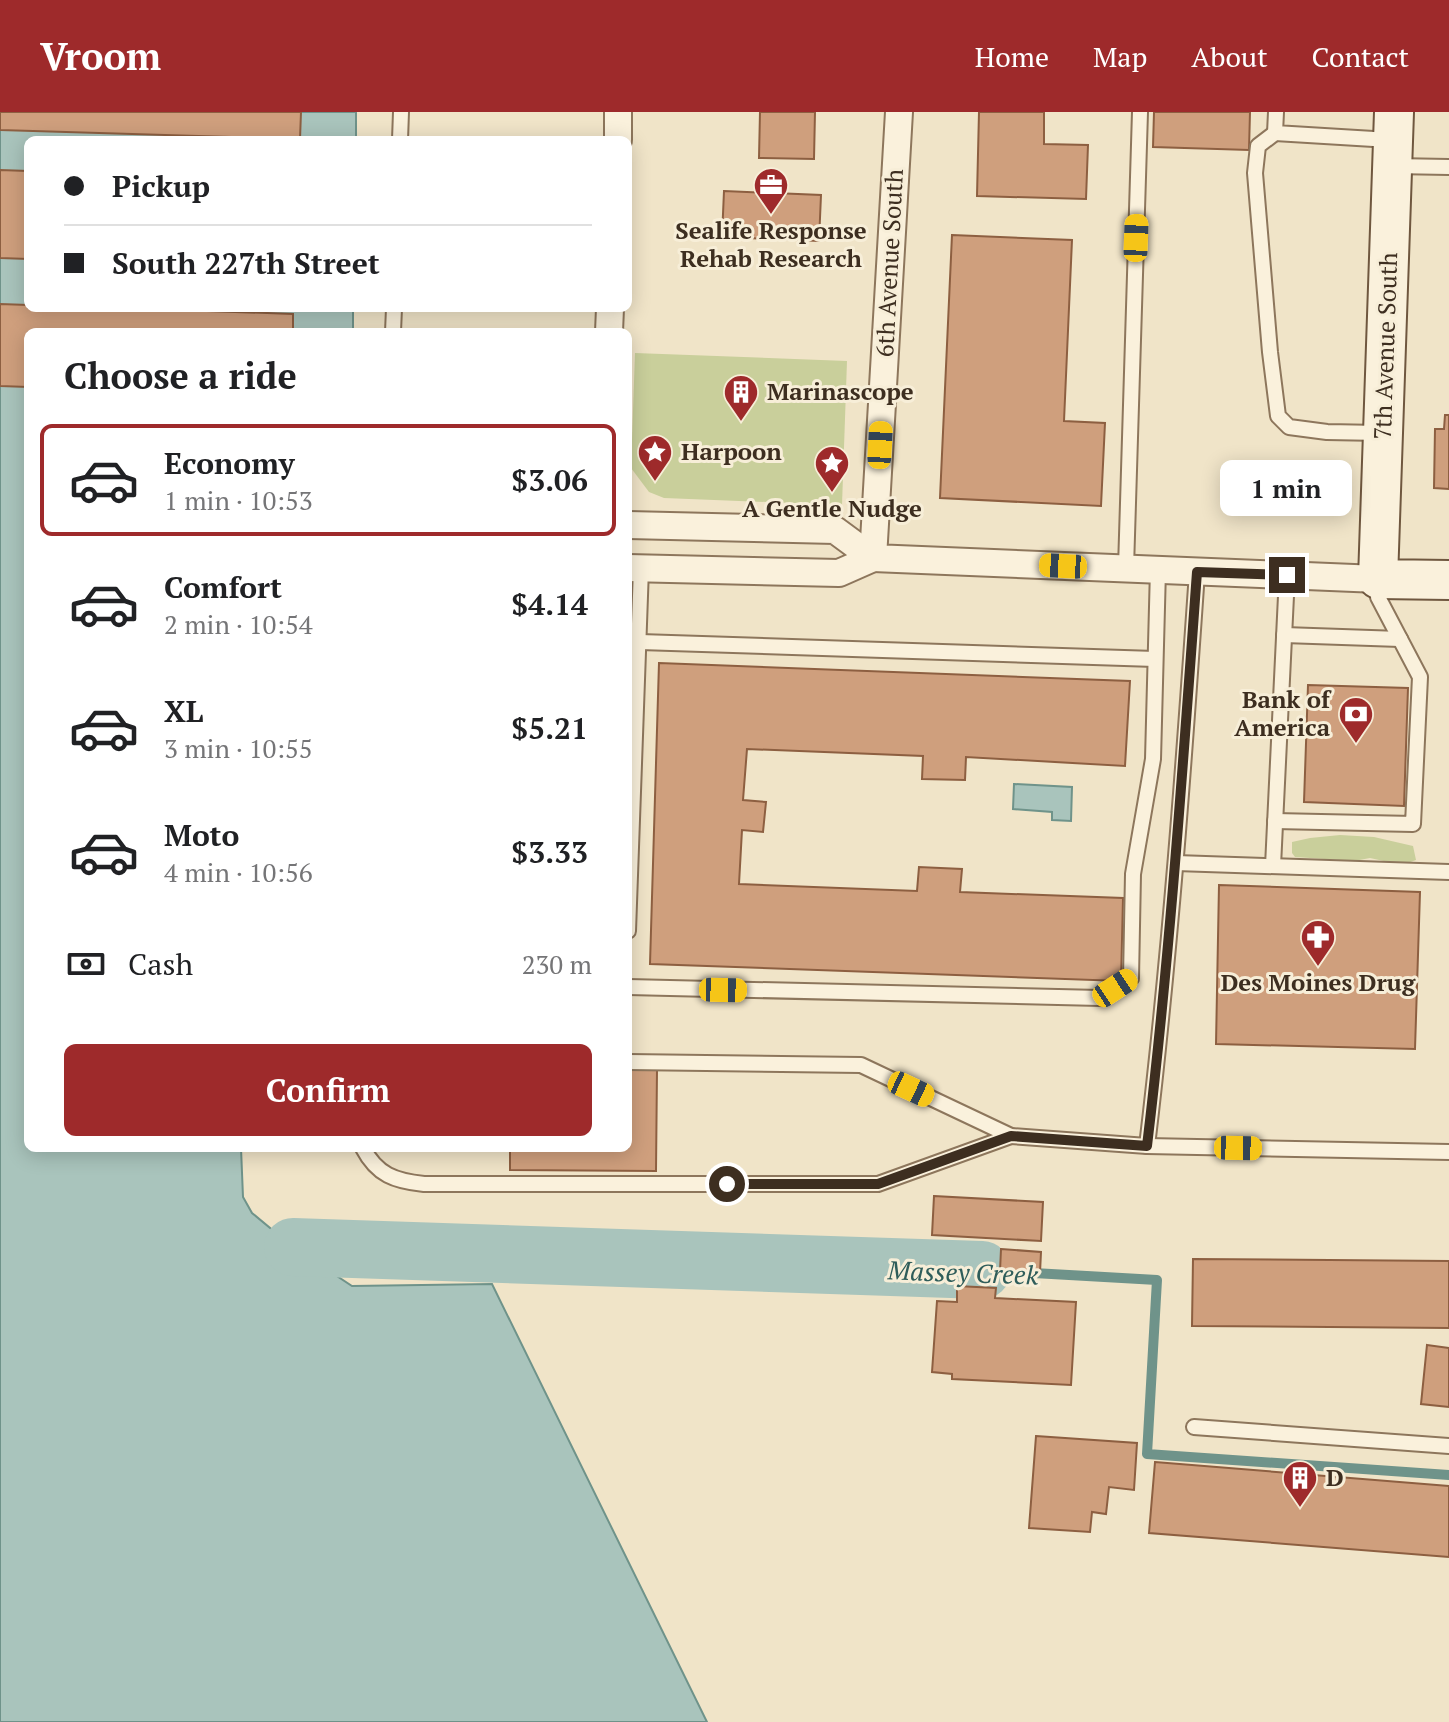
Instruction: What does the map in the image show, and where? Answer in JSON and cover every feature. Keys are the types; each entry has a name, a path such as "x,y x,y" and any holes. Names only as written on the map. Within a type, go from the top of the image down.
{"main road":[{"name":"7th Avenue South","path":"1378,579 1393,139"},
{"path":"1378,579 1449,580"}],"street":[{"path":"618,112 618,136"},
{"name":"6th Avenue South","path":"873,558 899,112"},
{"path":"632,525 835,530 873,558"},
{"path":"634,568 839,573 873,558 1378,579"}],"lane":[{"path":"400,136 401,112"},
{"path":"1126,568 1140,112"},
{"path":"1275,133 1276,112"},
{"path":"1383,433 1327,432 1289,427 1278,416 1255,173 1258,146 1275,133 1393,139 1449,167"},
{"path":"632,835 640,642 634,568"},
{"path":"632,987 1100,998 1131,978 1133,874 1153,759 1158,569"},
{"path":"1147,1146 1176,863 1197,572"},
{"path":"1273,866 1287,575"},
{"path":"1275,821 1413,824 1420,677 1378,597 1378,579"},
{"path":"1284,635 1400,639"},
{"path":"640,642 1155,659"},
{"path":"1176,863 1449,872"},
{"path":"632,1062 861,1065 1011,1136 1147,1146 1449,1152"},
{"path":"365,1152 384,1174 403,1182 424,1184 878,1184 1011,1136"},
{"path":"1194,1427 1449,1446"}],"green space":[{"path":"635,353 847,361 842,505 664,498 649,492 632,469"},
{"path":"1340,835 1374,837 1413,846 1416,860 1402,865 1370,858 1354,861 1295,857 1292,853 1292,842"}],"water":[{"path":"0,112 356,112 356,136 24,136 24,312 353,312 353,328 24,328 24,1152 241,1152 243,1197 252,1213 293,1247 352,1286 492,1284 707,1722 0,1722"},
{"path":"1014,784 1072,787 1071,821 1052,820 1052,812 1013,809"}],"building":[{"path":"0,112 301,112 300,136 0,130"},
{"path":"760,112 815,112 814,159 759,158"},
{"path":"979,112 1044,112 1044,144 1088,145 1086,199 977,196"},
{"path":"1154,112 1250,112 1249,150 1153,147"},
{"path":"0,170 24,171 24,259 0,258"},
{"name":"Sealife Response Rehab Research","path":"724,191 821,195 819,241 722,237"},
{"path":"952,235 1072,240 1064,421 1105,423 1101,506 940,498"},
{"path":"0,304 24,305 24,312 293,314 293,328 24,328 24,387 0,386"},
{"path":"1445,415 1449,415 1449,489 1434,488 1435,429 1444,429"},
{"path":"659,663 1130,681 1125,766 966,757 965,780 922,779 923,756 747,749 743,800 766,802 763,832 742,830 739,884 917,891 919,867 962,869 960,892 1123,898 1121,981 650,964"},
{"name":"Bank of America","path":"1308,685 1408,688 1404,806 1304,802"},
{"name":"Des Moines Drug","path":"1219,885 1420,892 1415,1049 1216,1044"},
{"path":"632,1070 657,1070 656,1171 510,1170 510,1152 632,1152"},
{"path":"934,1196 1043,1202 1041,1241 932,1235"},
{"path":"1001,1249 1041,1252 1040,1273 1000,1271"},
{"path":"1193,1259 1449,1261 1449,1328 1192,1326"},
{"path":"957,1286 996,1288 995,1298 1076,1302 1071,1385 952,1379 952,1374 932,1372 937,1301 957,1302"},
{"path":"1427,1345 1449,1348 1449,1407 1421,1404"},
{"path":"1036,1436 1137,1443 1134,1490 1109,1487 1106,1514 1092,1512 1090,1532 1029,1528"},
{"name":"D","path":"1155,1462 1449,1486 1449,1557 1149,1533"}],"waterway":[{"name":"Massey Creek","path":"293,1247 982,1270"},
{"name":"Massey Creek","path":"982,1270 1157,1280 1147,1454 1449,1475"}],"place":[{"name":"Sealife Response Rehab Research","path":"771,216"},
{"name":"Marinascope","path":"741,423"},
{"name":"Harpoon","path":"655,483"},
{"name":"A Gentle Nudge","path":"832,494"},
{"name":"Bank of America","path":"1356,745"},
{"name":"Des Moines Drug","path":"1318,968"},
{"name":"D","path":"1300,1509"}],"route":[{"path":"727,1184 878,1184 1011,1136 1147,1146 1176,863 1197,572 1287,575"}]}
